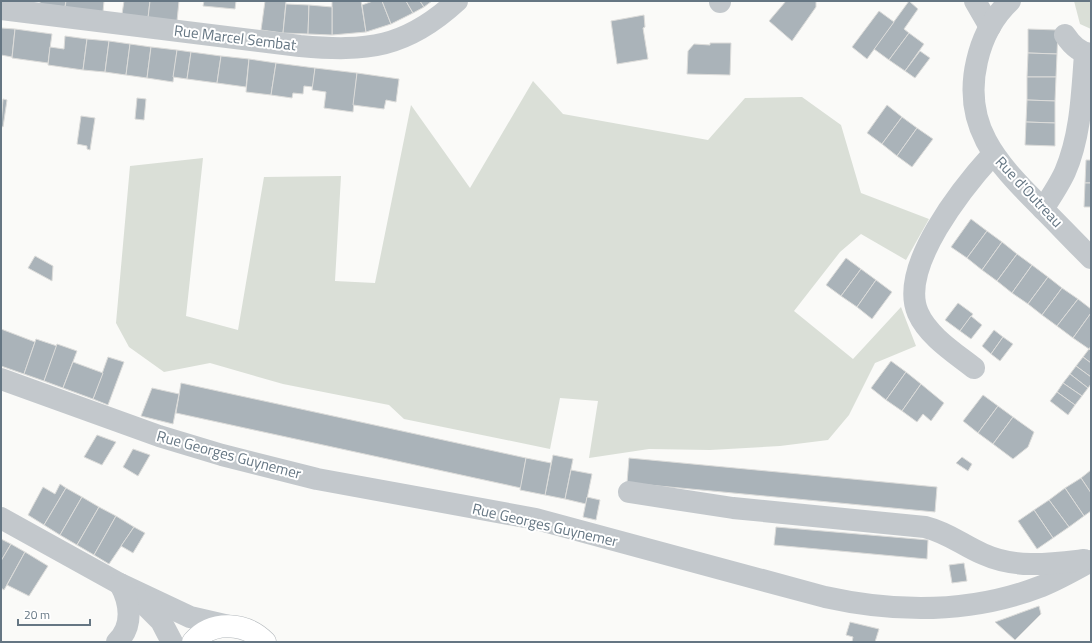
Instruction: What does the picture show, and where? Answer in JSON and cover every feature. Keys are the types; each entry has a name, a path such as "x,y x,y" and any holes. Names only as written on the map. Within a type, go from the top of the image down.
{"main road":[{"path":"193,641 211,630 229,626 248,630 265,642"}],"street":[{"name":"Rue Marcel Sembat","path":"1,9 335,49 362,48 386,44 410,34 432,22 457,1"},
{"path":"975,1 990,27"},
{"name":"Rue d'Outreau","path":"1010,1 990,27 980,50 973,92 980,129 993,154 1004,169 1091,258"},
{"path":"1043,209 1065,171 1075,141 1088,54 1070,42 1065,35"},
{"path":"974,368 930,331 918,314 914,295 917,273 929,243 956,199 993,154"},
{"name":"Rue Georges Guynemer","path":"1,379 160,436 222,455 324,480 536,519 845,601 914,609 967,604 1009,596 1041,586 1091,560"},
{"name":"Rue Georges Guynemer","path":"629,492 733,508 925,527 944,532 985,555 1018,564 1047,564 1091,560"},
{"path":"1,518 120,584 190,617 229,626"},
{"path":"118,642 126,628 129,611 126,596 120,584"},
{"path":"120,584 153,612 172,642"}],"shaded area":[{"path":"1074,1 1091,1 1091,29 1080,24"},
{"path":"533,81 563,114 708,140 745,98 802,97 841,125 861,193 929,219 906,260 861,234 840,252 794,311 853,359 901,307 916,346 875,363 849,415 828,440 780,446 710,450 649,449 589,458 598,401 560,398 550,449 404,419 389,405 283,384 210,363 164,372 129,347 116,323 130,166 203,158 186,316 238,330 264,177 341,176 335,281 375,283 411,105 470,188"}],"building":[{"path":"40,1 66,1 65,7 40,4"},
{"path":"66,1 104,1 103,12 65,7"},
{"path":"124,1 150,1 148,18 122,14"},
{"path":"150,1 179,1 177,21 148,18"},
{"path":"204,1 236,1 235,9 203,6"},
{"path":"265,1 286,1 283,33 261,30"},
{"path":"332,1 361,1 366,32 332,35"},
{"path":"373,1 382,1 391,24 366,32 362,5"},
{"path":"382,1 406,1 413,13 391,24"},
{"path":"406,1 420,1 424,7 413,13"},
{"path":"420,1 432,1 424,7"},
{"path":"786,1 816,1 816,7 792,41 769,21"},
{"path":"909,1 918,9 904,29 909,33 889,60 874,49"},
{"path":"286,4 309,5 308,34 283,33"},
{"path":"309,5 332,7 332,35 308,34"},
{"path":"879,11 894,22 867,59 852,47"},
{"path":"644,15 645,27 643,28 648,59 617,64 611,21"},
{"path":"1,28 15,29 12,57 1,55"},
{"path":"15,29 52,34 48,63 12,58"},
{"path":"1028,29 1058,30 1057,54 1028,53"},
{"path":"909,33 924,44 905,71 889,60"},
{"path":"65,36 87,39 83,70 48,65 50,47 64,49"},
{"path":"87,39 109,41 105,72 83,70"},
{"path":"109,41 130,44 126,75 105,72"},
{"path":"710,43 731,43 730,75 687,74 688,51 694,44 710,45"},
{"path":"130,44 151,47 147,78 126,75"},
{"path":"151,47 177,50 173,82 147,78"},
{"path":"177,50 191,52 187,79 173,77"},
{"path":"920,51 930,58 915,78 905,71"},
{"path":"191,52 221,56 217,83 187,79"},
{"path":"1028,53 1057,54 1056,77 1027,77"},
{"path":"221,56 249,59 246,87 217,83"},
{"path":"249,59 276,63 271,95 246,92"},
{"path":"276,63 315,68 313,87 304,86 303,94 293,93 292,98 271,95"},
{"path":"315,68 357,73 353,112 324,108 326,92 312,90"},
{"path":"357,73 399,79 396,102 386,100 384,109 353,105"},
{"path":"1027,77 1056,77 1055,101 1027,100"},
{"path":"137,98 146,99 144,120 135,119"},
{"path":"3,99 7,100 3,127 1,126"},
{"path":"1027,100 1055,101 1055,123 1026,122"},
{"path":"887,105 902,117 882,144 867,133"},
{"path":"81,116 95,118 90,150 87,149 87,146 77,144"},
{"path":"902,117 917,128 897,156 882,144"},
{"path":"1026,122 1055,123 1055,146 1025,145"},
{"path":"917,128 933,139 912,167 897,156"},
{"path":"1086,160 1091,160 1091,183 1085,183"},
{"path":"1085,183 1091,183 1091,207 1084,207"},
{"path":"971,219 987,231 967,258 951,247"},
{"path":"987,231 1002,242 982,270 967,258"},
{"path":"1002,242 1017,254 997,281 982,270"},
{"path":"1017,254 1032,265 1012,293 997,281"},
{"path":"35,256 53,266 52,281 28,268"},
{"path":"846,258 861,269 841,296 826,285"},
{"path":"1032,265 1048,277 1028,304 1012,293"},
{"path":"861,269 876,280 857,307 841,296"},
{"path":"1048,277 1062,288 1042,315 1028,304"},
{"path":"876,280 892,292 872,319 857,307"},
{"path":"1062,288 1078,299 1057,326 1042,315"},
{"path":"1078,299 1091,309 1091,313 1073,338 1057,326"},
{"path":"958,303 973,314 960,331 945,320"},
{"path":"1091,313 1091,346 1089,349 1073,338"},
{"path":"971,316 982,325 971,339 960,331"},
{"path":"1,329 35,342 24,374 1,366"},
{"path":"994,330 1003,337 991,354 982,346"},
{"path":"1003,337 1013,344 1000,361 991,354"},
{"path":"36,339 57,346 44,381 24,374"},
{"path":"57,344 77,351 63,388 44,381"},
{"path":"1089,349 1091,351 1091,363 1083,357"},
{"path":"108,357 124,362 108,405 93,399"},
{"path":"1083,357 1091,363 1091,377 1076,366"},
{"path":"891,361 906,372 886,400 871,388"},
{"path":"73,362 103,373 93,399 63,388"},
{"path":"1076,366 1091,377 1091,384 1088,388 1070,374"},
{"path":"906,372 921,384 902,411 886,400"},
{"path":"1070,374 1088,388 1082,396 1063,383"},
{"path":"181,383 526,458 521,488 176,413"},
{"path":"1063,383 1082,396 1075,405 1057,392"},
{"path":"921,384 944,403 931,421 923,414 917,422 902,411"},
{"path":"152,388 179,394 173,424 141,416"},
{"path":"1057,392 1075,405 1068,415 1050,401"},
{"path":"983,395 998,406 978,433 963,421"},
{"path":"998,406 1013,417 993,444 978,433"},
{"path":"1013,417 1034,432 1028,447 1013,459 993,444"},
{"path":"97,435 116,442 102,465 84,457"},
{"path":"133,449 150,455 138,476 123,467"},
{"path":"553,455 573,459 565,499 545,495"},
{"path":"962,457 972,464 968,471 956,463"},
{"path":"526,458 551,463 545,495 520,490"},
{"path":"629,458 937,487 935,512 627,483"},
{"path":"571,470 592,474 586,504 565,499"},
{"path":"1091,470 1091,493 1081,478"},
{"path":"1081,478 1091,493 1091,511 1084,516 1065,488"},
{"path":"60,484 66,488 44,525 28,515 43,487 55,494"},
{"path":"66,488 82,497 60,535 44,525"},
{"path":"1065,488 1084,516 1069,527 1049,500"},
{"path":"82,497 99,507 77,545 60,535"},
{"path":"587,497 600,500 596,520 583,517"},
{"path":"1049,500 1069,527 1053,538 1034,510"},
{"path":"99,507 116,516 94,555 77,545"},
{"path":"1034,510 1053,538 1037,549 1018,521"},
{"path":"116,516 134,527 109,564 94,555"},
{"path":"134,527 145,533 133,553 121,546"},
{"path":"776,527 928,540 927,559 774,545"},
{"path":"1,539 11,544 1,561"},
{"path":"11,544 25,552 4,590 1,588 1,561"},
{"path":"25,552 48,566 29,596 7,585"},
{"path":"964,563 967,581 952,583 949,565"},
{"path":"1039,606 1041,614 1015,640 995,622"},
{"path":"850,622 879,629 875,642 852,642 853,637 846,635"}]}
